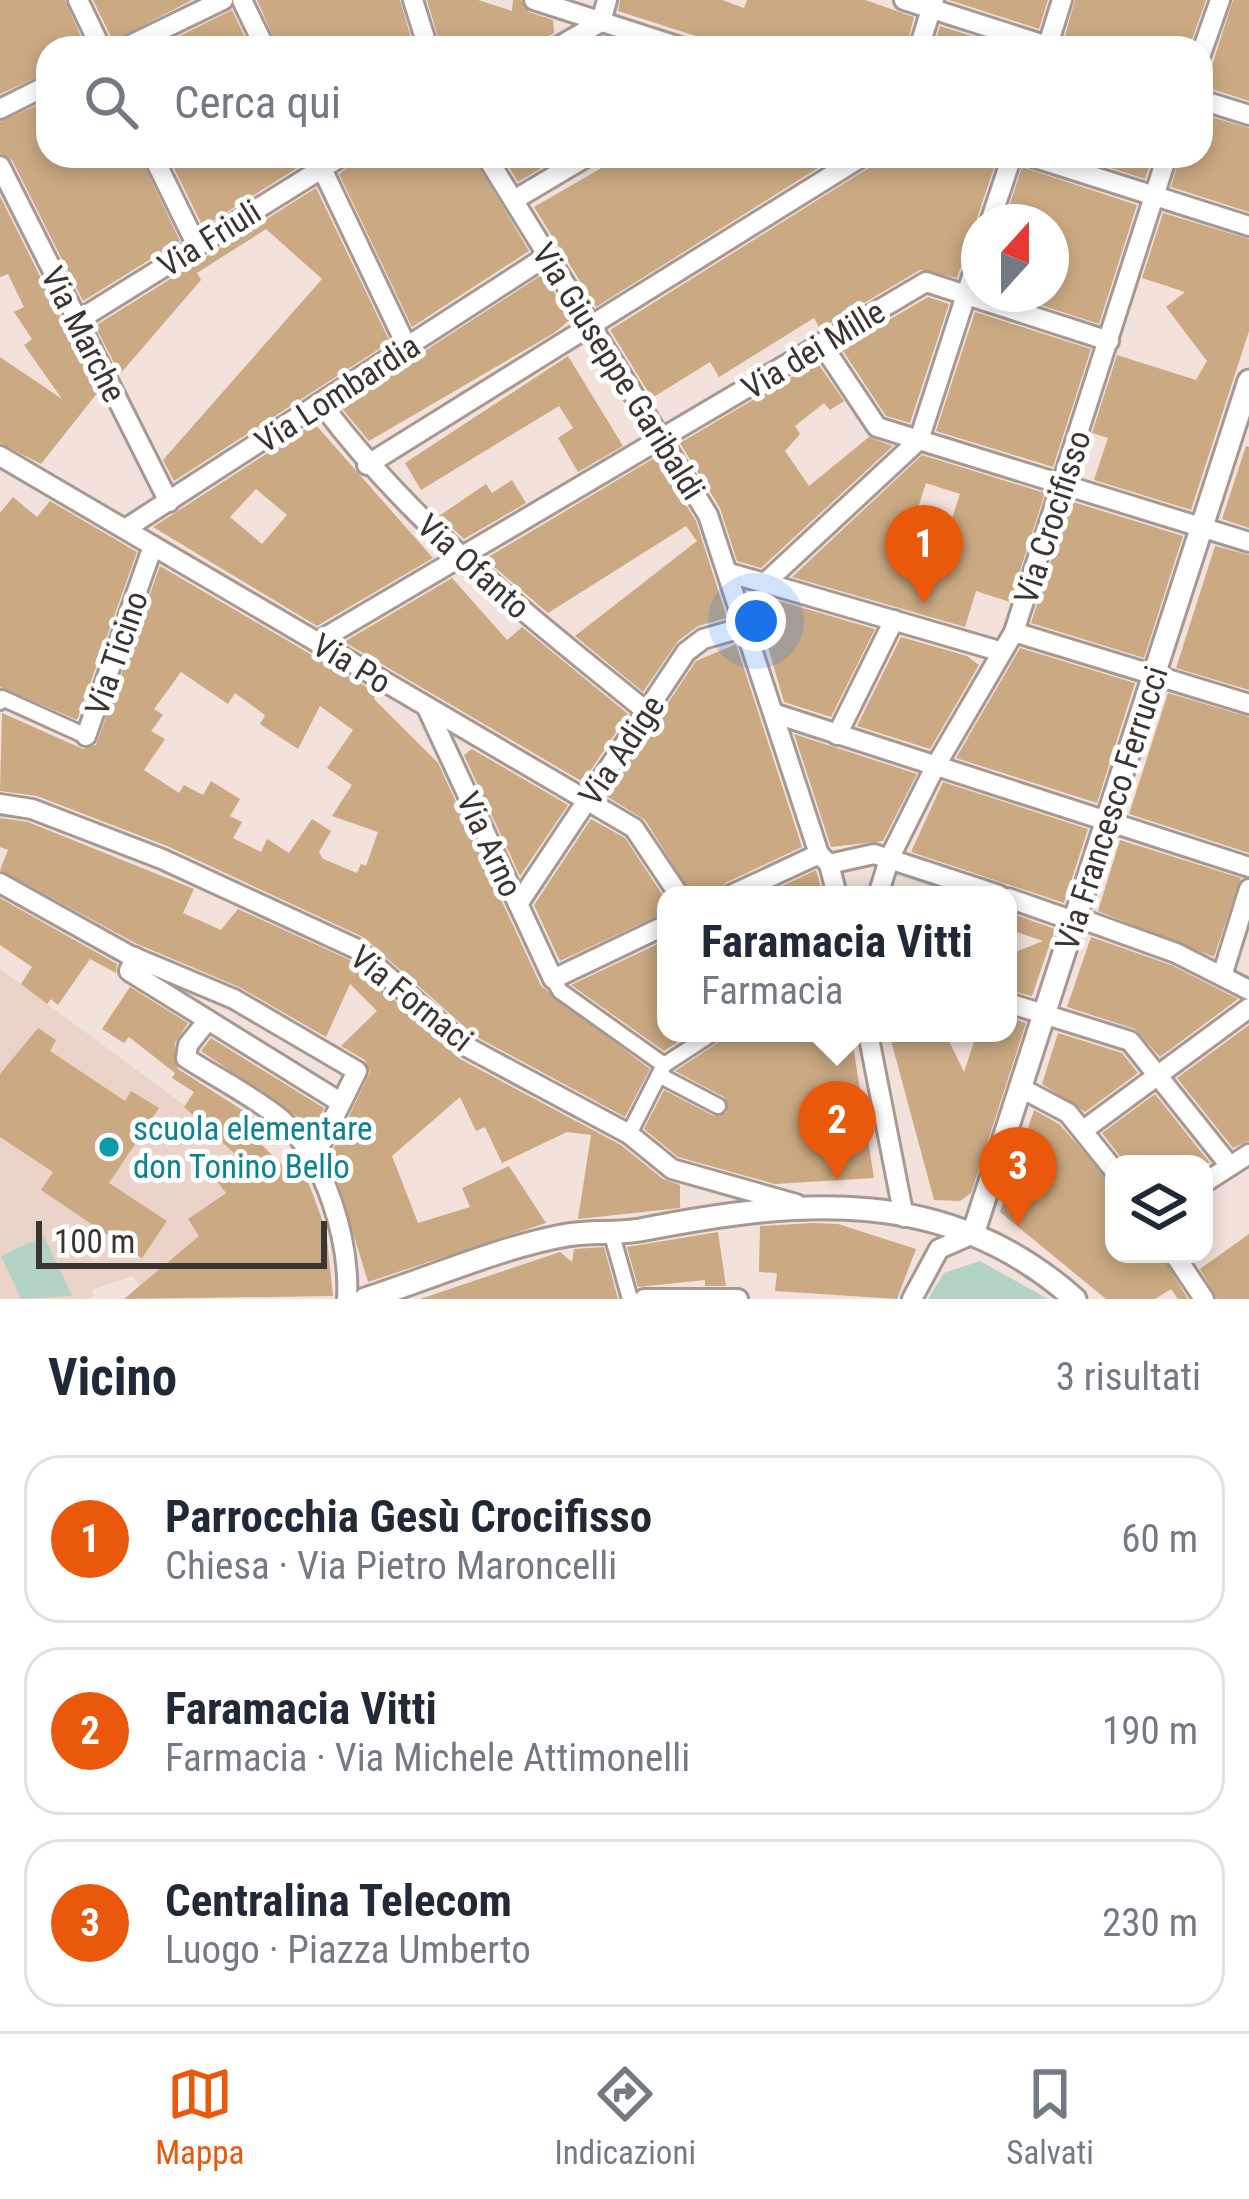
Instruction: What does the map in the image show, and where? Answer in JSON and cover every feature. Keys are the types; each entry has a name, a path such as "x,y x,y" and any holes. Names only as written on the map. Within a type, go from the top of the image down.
{"street":[{"path":"78,0 95,36"},
{"path":"149,36 223,0"},
{"path":"242,0 259,36"},
{"path":"413,0 424,36"},
{"path":"534,0 645,36"},
{"path":"577,36 601,22 607,0"},
{"path":"904,0 933,4 1020,36"},
{"path":"1053,36 1062,0"},
{"path":"1207,36 1220,0"},
{"path":"923,36 933,4"},
{"path":"0,109 36,91"},
{"path":"1213,104 1249,115"},
{"name":"Via Marche","path":"0,166 169,502"},
{"path":"159,168 197,246"},
{"name":"Via Friuli","path":"77,321 310,168"},
{"path":"322,168 407,347"},
{"name":"Via Giuseppe Garibaldi","path":"494,168 588,324 664,436 708,515 834,886"},
{"path":"514,200 568,168"},
{"path":"367,465 843,168"},
{"path":"996,204 1008,168"},
{"path":"1066,168 1249,226"},
{"name":"Via Crocifisso","path":"881,886 934,767 999,650 1014,632 1163,168"},
{"name":"Via Lombardia","path":"125,530 548,256"},
{"name":"Via dei Mille","path":"317,642 926,282 961,293"},
{"path":"765,583 919,440 961,310"},
{"name":"Via dei Mille","path":"1020,312 1109,340"},
{"path":"821,344 877,427 1249,542"},
{"name":"Via Francesco Ferrucci","path":"973,1234 1249,381"},
{"name":"Via Ofanto","path":"321,403 367,465 459,559 646,711"},
{"name":"Via Po","path":"0,456 640,833 673,886"},
{"name":"Via Ticino","path":"0,702 2,698 86,736 154,546"},
{"path":"729,573 999,650"},
{"path":"837,735 895,620"},
{"name":"Via Adige","path":"518,904 686,652 703,639 748,626"},
{"path":"1014,632 1249,704"},
{"name":"Via Arno","path":"428,709 553,979"},
{"path":"776,714 1249,867"},
{"name":"Via Fornaci","path":"0,804 32,809 162,859 357,949 467,1047 628,1134 672,1168 796,1204"},
{"path":"754,886 824,859 874,854 973,886"},
{"path":"0,884 135,957 234,999 357,1071 313,1160"},
{"path":"1222,976 1249,889"},
{"path":"1017,901 1176,953 1249,989"},
{"path":"657,929 553,979 560,991 662,1070 718,1106"},
{"path":"135,957 129,971 340,1102"},
{"path":"1017,1005 1130,1041 1230,1166"},
{"path":"1084,1129 1249,1008"},
{"path":"208,1020 188,1045 186,1058 280,1118 313,1160 343,1241 347,1299"},
{"path":"628,1134 662,1070 700,1042"},
{"path":"870,1042 904,1216"},
{"path":"1021,1088 1054,1102 1084,1129 1105,1158"},
{"path":"1213,1178 1249,1154"},
{"path":"365,1299 569,1234 612,1235 796,1204 904,1216 973,1234 1036,1265 1075,1299"},
{"path":"912,1299 939,1249 973,1234"},
{"path":"612,1235 630,1299"},
{"path":"1180,1263 1204,1299"},
{"path":"644,1299 738,1299"}],"shaded area":[{"path":"0,969 196,1114 235,1154 212,1173 226,1192 188,1219 199,1236 140,1286 133,1276 91,1290 94,1296 85,1299 0,1299"}],"green space":[{"path":"44,1236 72,1296 21,1299 1,1256"},
{"path":"980,1261 1048,1299 928,1299 944,1273"}],"building":[{"path":"0,0 65,0 81,36 36,36 36,78 0,94"},
{"path":"93,0 192,0 123,36 111,36"},
{"path":"257,0 400,0 410,36 273,36"},
{"path":"427,0 478,0 512,11 513,0 521,0 529,12 553,20 554,33 549,36 438,36"},
{"path":"620,0 722,0 744,8 747,0 865,0 914,17 909,36 696,36 618,11"},
{"path":"949,0 1048,0 1039,29"},
{"path":"1075,0 1206,0 1193,36 1065,36"},
{"path":"1233,0 1249,0 1249,101 1213,90 1213,62"},
{"path":"232,10 244,36 179,36"},
{"path":"940,26 972,36 937,36"},
{"path":"36,106 36,168 146,168 180,241 83,301 12,160 0,153 0,122"},
{"path":"1213,118 1249,128 1249,212 1171,187 1177,168 1213,168"},
{"path":"174,168 297,168 203,227"},
{"path":"347,168 480,168 529,251 412,327 339,174"},
{"path":"509,168 542,168 518,182"},
{"path":"601,168 818,168 596,307 534,207"},
{"path":"868,168 994,168 982,204 961,204 957,278 920,270 820,329 814,318 719,377 710,362 652,398 610,330"},
{"path":"1022,168 1137,205 1099,324 1062,312 1069,312 1069,204 1010,204"},
{"path":"1111,168 1149,168 1145,179"},
{"path":"316,188 390,342 174,481 163,460 322,279 266,229 197,273 201,280 120,374 95,326"},
{"path":"0,196 98,392 41,464 0,443 0,357 62,399 24,345 32,339 14,312 24,307 8,274 0,277"},
{"path":"1163,213 1249,239 1249,331 1191,510 1094,480 1108,438 1092,433 1117,355 1196,380 1207,361 1166,307 1185,292 1142,278"},
{"path":"543,274 571,319 554,333 369,441 340,406"},
{"path":"928,297 949,304 910,423 886,416 841,348"},
{"path":"975,312 1091,349 1053,467 936,431"},
{"path":"568,356 623,446 578,472 558,438 573,428 559,406 421,490 405,463"},
{"path":"817,362 844,401 830,410 824,403 795,426 800,434 785,451 809,486 869,437 893,446 761,568 737,561 720,508 680,443"},
{"path":"314,423 433,558 317,626 153,527","holes":["256,489 287,515 262,544 230,517"]},
{"path":"1249,447 1249,528 1222,519"},
{"path":"922,455 1045,493 1010,602 976,591 965,627 792,577","holes":["926,483 960,494 937,564 904,552"]},
{"path":"656,457 696,521 727,618 698,626 678,641 643,692 575,636 697,541 686,526 548,613 485,559"},
{"path":"512,480 526,503 464,539 439,516 486,484 492,493"},
{"path":"13,497 37,517 50,501 137,552 77,720 0,687 0,513"},
{"path":"1070,501 1183,536 1144,658 1031,623"},
{"path":"1215,546 1249,555 1249,690 1176,668"},
{"path":"160,566 377,693 374,699 438,763 541,986 650,1069 625,1117 475,1036 363,937 167,846 37,796 0,791 2,713 83,749 96,745","holes":["181,672 228,704 235,693 265,715 260,724 298,749 320,706 353,730 327,768 352,785 332,816 378,832 366,866 361,864 357,873 323,859 319,852 331,831 312,819 289,853 267,839 261,852 233,838 242,822 230,816 240,799 211,781 203,795 184,785 179,793 144,770 165,739 151,731 163,715 154,709"]},
{"path":"452,578 507,640 522,627 628,714 583,782 344,642"},
{"path":"752,593 875,629 831,717 784,702"},
{"path":"901,637 967,656 979,665 930,749 857,726"},
{"path":"736,644 802,847 723,886 686,886 645,820 606,796 696,661"},
{"path":"1020,648 1135,683 1097,803 956,758"},
{"path":"1168,693 1249,717 1249,853 1129,814"},
{"path":"794,734 917,774 883,841 831,847"},
{"path":"472,749 568,805 520,876 464,755"},
{"path":"943,782 1088,829 1064,903 911,852"},
{"path":"0,818 28,822 194,889 183,913 221,930 238,909 350,960 460,1059 621,1145 663,1179 680,1185 680,1208 578,1219 591,1135 567,1132 502,1163 485,1127 476,1131 460,1097 392,1156 418,1223 470,1207 462,1188 509,1166 546,1223 368,1282 330,1156 370,1072 365,1060 341,1046 377,1011 350,984 326,1037 239,987 135,943 0,870 8,850 0,847"},
{"path":"591,819 625,838 657,886 657,916 560,961 534,905"},
{"path":"1120,840 1241,878 1214,957 1098,911"},
{"path":"816,870 820,886 782,886"},
{"path":"0,898 117,964 116,973 90,959 58,1005 51,999 47,1004 21,984 32,967 0,945"},
{"path":"1017,915 1055,929 1032,996 1017,992 1017,951 1043,941 1017,932"},
{"path":"1091,937 1171,965 1238,999 1160,1057 1135,1029 1067,1007"},
{"path":"657,944 657,1042 678,1042 664,1051 571,985"},
{"path":"130,987 188,1023 175,1043 178,1069 272,1129 261,1144 284,1167 292,1162 301,1177 306,1176 326,1230 333,1296 124,1299 199,1236 188,1219 226,1193 211,1173 235,1154 184,1107 194,1092 172,1078 175,1073 129,1037 124,1043 102,1029"},
{"path":"1017,1020 1026,1023 971,1193 960,1201 934,1200 891,1042 949,1042 964,1072 974,1042 1017,1042"},
{"path":"1249,1025 1249,1141 1233,1148 1177,1078"},
{"name":"scuola elementare don Tonino Bello","path":"38,1028 56,1040 50,1051 125,1101 131,1091 159,1108 109,1183 167,1221 142,1258 41,1190 53,1172 0,1137 0,1074"},
{"path":"1058,1033 1122,1053 1138,1073 1085,1112 1042,1084"},
{"path":"211,1038 324,1108 314,1128 201,1051"},
{"path":"719,1042 852,1042 874,1178 775,1184 678,1157 644,1129 664,1090 714,1116 727,1112 724,1097 675,1071"},
{"path":"1155,1094 1204,1155 1119,1155 1102,1133"},
{"path":"1034,1110 1059,1124 1105,1175 1105,1263 1166,1263 1188,1299 1178,1299 1171,1289 1155,1299 1106,1299 1000,1212"},
{"path":"838,1224 916,1249 897,1299 775,1291 777,1273 759,1272 760,1226"},
{"path":"718,1232 726,1286 705,1286 705,1280 638,1287 627,1247"},
{"path":"1249,1234 1249,1299 1217,1299 1200,1269"},
{"path":"604,1247 618,1299 420,1299 560,1252 572,1262 574,1249"}],"place":[{"name":"Parrocchia Gesù Crocifisso","path":"924,604"},
{"name":"scuola elementare don Tonino Bello","path":"109,1147"},
{"name":"Faramacia Vitti","path":"837,1180"},
{"name":"Centralina Telecom","path":"1018,1226"}]}
